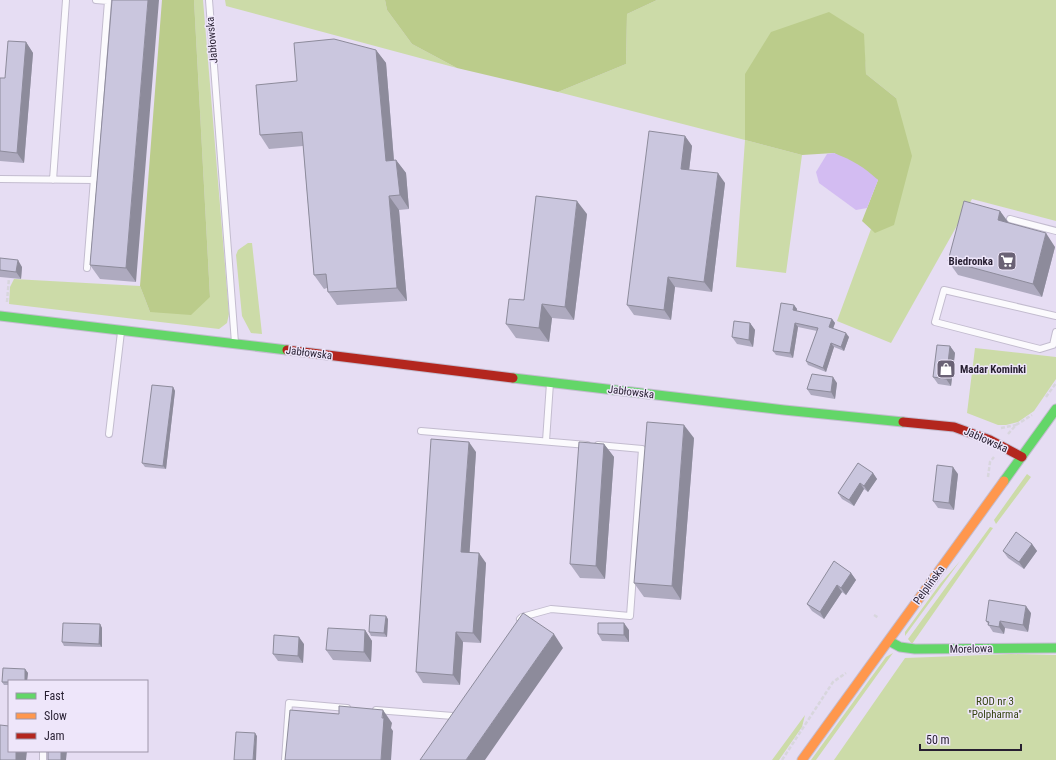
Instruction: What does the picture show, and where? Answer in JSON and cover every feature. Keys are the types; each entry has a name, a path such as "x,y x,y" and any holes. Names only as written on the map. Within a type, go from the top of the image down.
{"main road":[{"name":"Jabłowska","path":"0,316 840,417 954,427 990,440 1022,457"},
{"name":"Pelplińska","path":"802,760 1056,409"},
{"name":"Morelowa","path":"888,641 900,647 915,649 1056,648"}],"lane":[{"path":"53,180 66,0"},
{"path":"87,268 108,1 96,0"},
{"name":"Jabłowska","path":"209,0 235,344"},
{"path":"0,179 94,180"},
{"path":"1010,219 1056,232"},
{"path":"1056,316 944,290 935,322 1040,349 1053,345 1056,332"},
{"path":"109,434 121,330"},
{"path":"546,441 550,383"},
{"path":"421,431 642,449 630,616 550,609 522,617 517,623"},
{"path":"285,760 290,703 352,708"},
{"path":"367,709 453,716"},
{"path":"448,722 457,710"}],"path":[{"path":"6,306 10,278"},
{"path":"874,615 879,618"}],"green space":[{"path":"162,0 194,0 210,297 191,315 150,312 140,286"},
{"path":"194,0 203,0 229,314 227,323 219,329 9,304 10,287 14,279 140,286 150,312 210,297"},
{"path":"225,0 385,0 387,10 412,44 457,68 226,6"},
{"path":"385,0 657,0 627,14 626,64 558,92 457,68 412,44 387,10"},
{"path":"657,0 1056,0 1056,221 972,199 891,343 837,321 871,229 875,232 896,98 866,74 863,34 745,140 558,92 626,64 627,14"},
{"path":"829,12 864,34 866,74 896,98 912,156 894,225 875,233 862,221 878,180 834,153 802,155 745,140 745,74 771,32"},
{"path":"745,140 802,155 786,273 736,267"},
{"path":"248,243 252,243 262,334 251,333 242,316 236,255 238,250"},
{"path":"975,348 1056,357 1056,379 1034,411 1018,422 998,425 967,413"},
{"path":"1027,474 1031,477 996,524 994,520"},
{"path":"990,527 993,528 912,644 908,639"},
{"path":"960,561 905,636 905,632 940,584"},
{"path":"893,653 816,760 811,760 886,657"},
{"name":"ROD nr 3 \"Polpharma\"","path":"1011,654 1056,655 1056,760 834,760 905,658"},
{"path":"805,715 802,727 779,760 772,760"}],"shaded area":[{"path":"834,153 858,164 878,180 867,208 856,210 819,183 816,172 827,154"}],"building":[{"path":"112,0 148,0 126,268 90,265"},
{"path":"334,39 376,50 386,161 396,160 400,195 389,196 397,288 328,292 326,274 314,275 302,132 260,135 256,85 297,81 294,43"},
{"path":"8,41 26,42 17,153 0,151 0,78 5,78"},
{"path":"649,131 685,136 681,169 718,173 704,282 668,277 664,310 627,305"},
{"path":"536,196 577,201 565,307 542,304 539,328 506,324 509,299 524,300"},
{"name":"Biedronka","path":"964,201 1000,211 998,220 1046,233 1033,284 948,261"},
{"path":"0,258 18,260 16,272 0,270"},
{"path":"781,303 794,305 793,310 832,319 829,327 846,333 841,347 831,343 823,368 806,361 818,328 795,323 790,353 773,351"},
{"path":"734,321 750,323 749,340 732,337"},
{"path":"937,345 950,346 946,379 933,377"},
{"path":"812,374 833,377 831,392 807,389"},
{"path":"152,385 173,387 163,466 142,463"},
{"path":"647,422 684,425 672,586 634,583"},
{"path":"431,439 469,442 461,552 479,553 473,633 456,632 453,675 416,672"},
{"path":"579,442 604,444 596,566 570,564"},
{"path":"858,463 873,473 864,486 860,483 849,500 838,493"},
{"path":"937,465 953,467 949,503 933,501"},
{"path":"1016,532 1032,544 1019,562 1003,551"},
{"path":"834,561 851,573 841,588 837,585 820,612 807,604"},
{"path":"989,600 1026,606 1023,625 1000,621 999,627 988,625 989,622 986,621"},
{"path":"523,613 554,634 466,760 420,760"},
{"path":"370,615 386,616 384,633 369,632"},
{"path":"63,623 100,624 99,644 62,642"},
{"path":"598,623 624,623 624,635 598,634"},
{"path":"328,628 365,630 364,652 326,650"},
{"path":"274,635 299,637 298,656 273,654"},
{"path":"3,668 25,669 25,680 8,680 8,682 2,682"},
{"path":"339,706 383,710 382,718 384,718 381,760 285,760 290,710 339,714"},
{"path":"0,725 8,726 8,752 16,752 16,760 0,760"},
{"path":"236,732 255,733 253,760 234,760"},
{"path":"48,752 61,752 61,760 48,760"}],"traffic: fast":[{"path":"0,316 287,350"},
{"path":"513,378 784,410 903,422"},
{"path":"1004,481 1056,409"},
{"path":"889,641 900,647 915,649 1056,648"}],"traffic: slow":[{"path":"802,760 1004,481"}],"traffic: jam":[{"path":"287,350 513,378"},
{"path":"903,422 954,427 990,440 1022,457"}],"place":[{"name":"Biedronka","path":"1007,261"},
{"name":"Madar Kominki","path":"946,369"}]}
